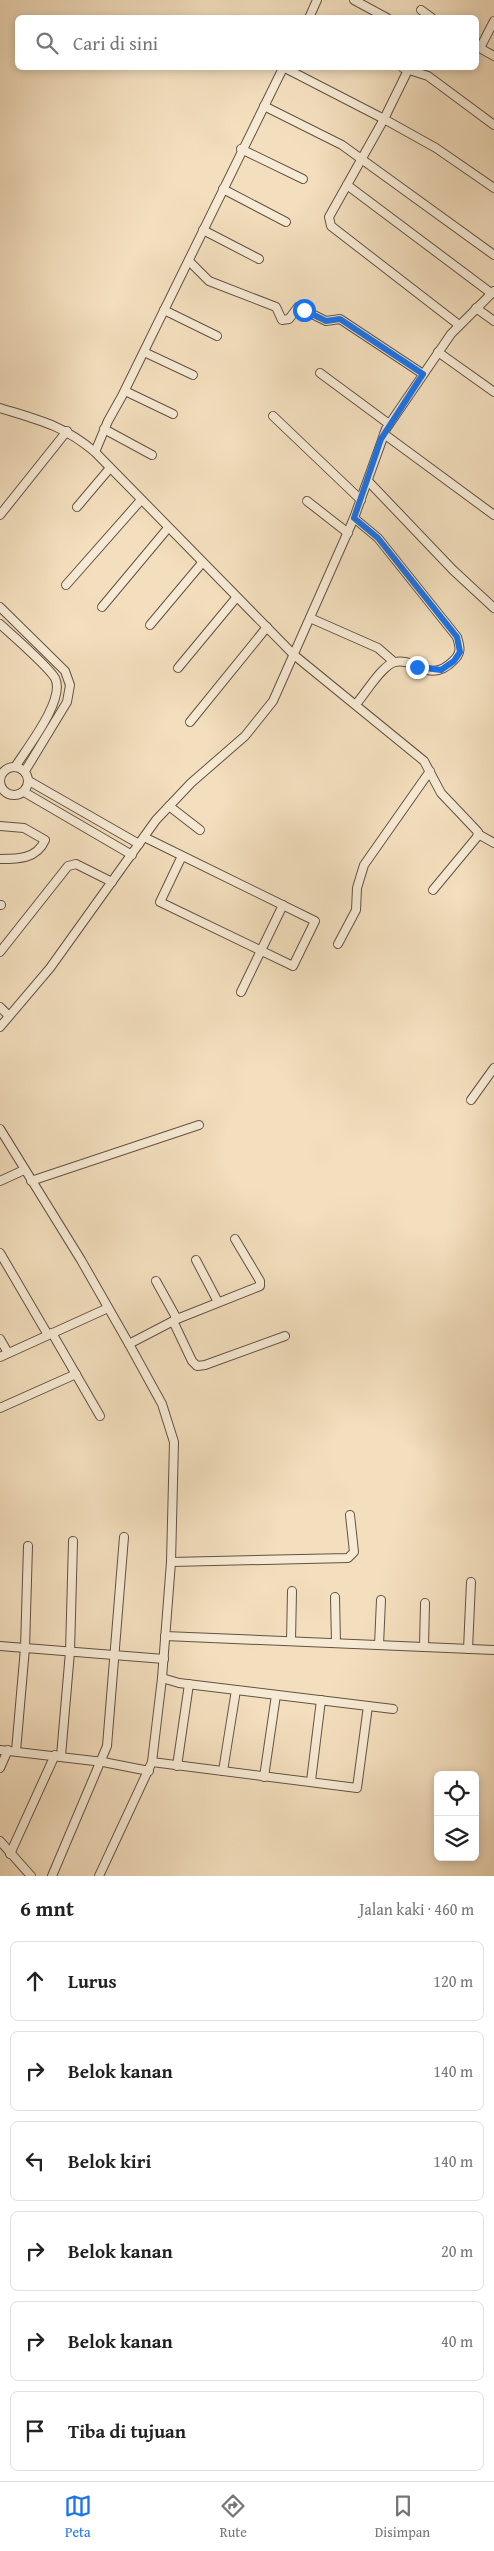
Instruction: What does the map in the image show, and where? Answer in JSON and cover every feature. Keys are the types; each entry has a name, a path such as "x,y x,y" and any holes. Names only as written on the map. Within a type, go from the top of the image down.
{"street":[{"path":"310,15 317,0"},
{"path":"354,0 381,15"},
{"path":"421,10 428,15"},
{"path":"479,45 494,21"},
{"path":"479,48 494,56"},
{"path":"95,452 104,429 125,391 242,149 283,70"},
{"path":"288,70 384,118 436,148 494,188"},
{"path":"406,70 384,118 328,217 331,226 459,325"},
{"path":"409,70 428,76 494,125"},
{"path":"264,106 342,145 494,255"},
{"path":"242,149 303,179"},
{"path":"0,1026 50,968 142,840 169,806 190,783 245,736 273,701 348,533 389,424 438,352 459,325 493,292 347,185"},
{"path":"223,189 286,222"},
{"path":"204,230 259,259"},
{"path":"188,261 209,281 276,306 282,320 289,319 298,307 326,321 340,319 423,374"},
{"path":"476,308 494,321"},
{"path":"164,310 217,336"},
{"path":"144,352 193,375"},
{"path":"438,352 494,392"},
{"path":"320,373 389,424"},
{"path":"125,391 173,414"},
{"path":"0,408 67,431 95,452 294,656 356,704 424,761 441,793 478,834 494,843"},
{"path":"273,416 361,500"},
{"path":"104,429 152,454"},
{"path":"0,515 67,431"},
{"path":"384,434 494,515"},
{"path":"77,507 110,468"},
{"path":"368,481 453,570 494,608"},
{"path":"66,584 141,500"},
{"path":"308,501 348,533"},
{"path":"354,518 378,538 457,637 460,647 460,652 454,661 441,670 430,671 404,662 394,662 380,673 356,704"},
{"path":"102,607 168,528"},
{"path":"150,626 202,563"},
{"path":"178,668 236,598"},
{"path":"0,607 65,671 70,685 68,697 24,771"},
{"path":"310,618 378,648 394,662"},
{"path":"0,624 55,679 57,696 15,767 1,773 1,783 6,792 14,795 24,792 132,855"},
{"path":"190,722 267,627"},
{"path":"42,724 50,729"},
{"path":"15,767 24,771 28,781 76,807 142,840 182,856 315,921 293,966 160,902 182,856"},
{"path":"338,944 356,910 357,888 364,865 430,772"},
{"path":"24,792 28,781"},
{"path":"169,806 200,830"},
{"path":"70,818 76,807"},
{"path":"0,826 24,828 45,840 36,852 28,858 0,859"},
{"path":"433,890 478,834"},
{"path":"0,952 68,866 76,864 112,882"},
{"path":"241,992 283,906"},
{"path":"0,1007 9,1016"},
{"path":"471,1100 494,1068"},
{"path":"31,1181 199,1125"},
{"path":"0,1130 129,1344 162,1404 174,1442 171,1562 164,1659 152,1762 99,1876"},
{"path":"0,1181 24,1170"},
{"path":"129,1344 175,1320 260,1286 260,1281 236,1239"},
{"path":"0,1254 76,1374 100,1416"},
{"path":"196,1260 218,1302"},
{"path":"156,1281 192,1361 197,1366 205,1365 285,1336"},
{"path":"0,1357 108,1308"},
{"path":"0,1339 8,1353"},
{"path":"0,1408 76,1374"},
{"path":"171,1562 348,1558 354,1552 350,1515"},
{"path":"52,1876 103,1762 108,1746 124,1537"},
{"path":"10,1854 58,1756 70,1652 73,1541"},
{"path":"0,1768 8,1750 25,1648 28,1546"},
{"path":"468,1649 471,1582"},
{"path":"291,1641 292,1591"},
{"path":"335,1597 336,1643"},
{"path":"379,1645 381,1600"},
{"path":"424,1647 425,1603"},
{"path":"165,1636 494,1650"},
{"path":"0,1646 164,1659"},
{"path":"162,1678 189,1684 393,1709"},
{"path":"177,1766 189,1684"},
{"path":"223,1771 236,1690"},
{"path":"264,1777 276,1695"},
{"path":"311,1781 321,1700"},
{"path":"152,1762 356,1788 368,1706"},
{"path":"8,1750 103,1762 149,1771"},
{"path":"0,1841 31,1876"}],"route":[{"path":"304,310 326,321 340,319 423,374 386,428 354,518 378,538 457,637 460,652 454,661 441,670 430,671 417,667"}]}
